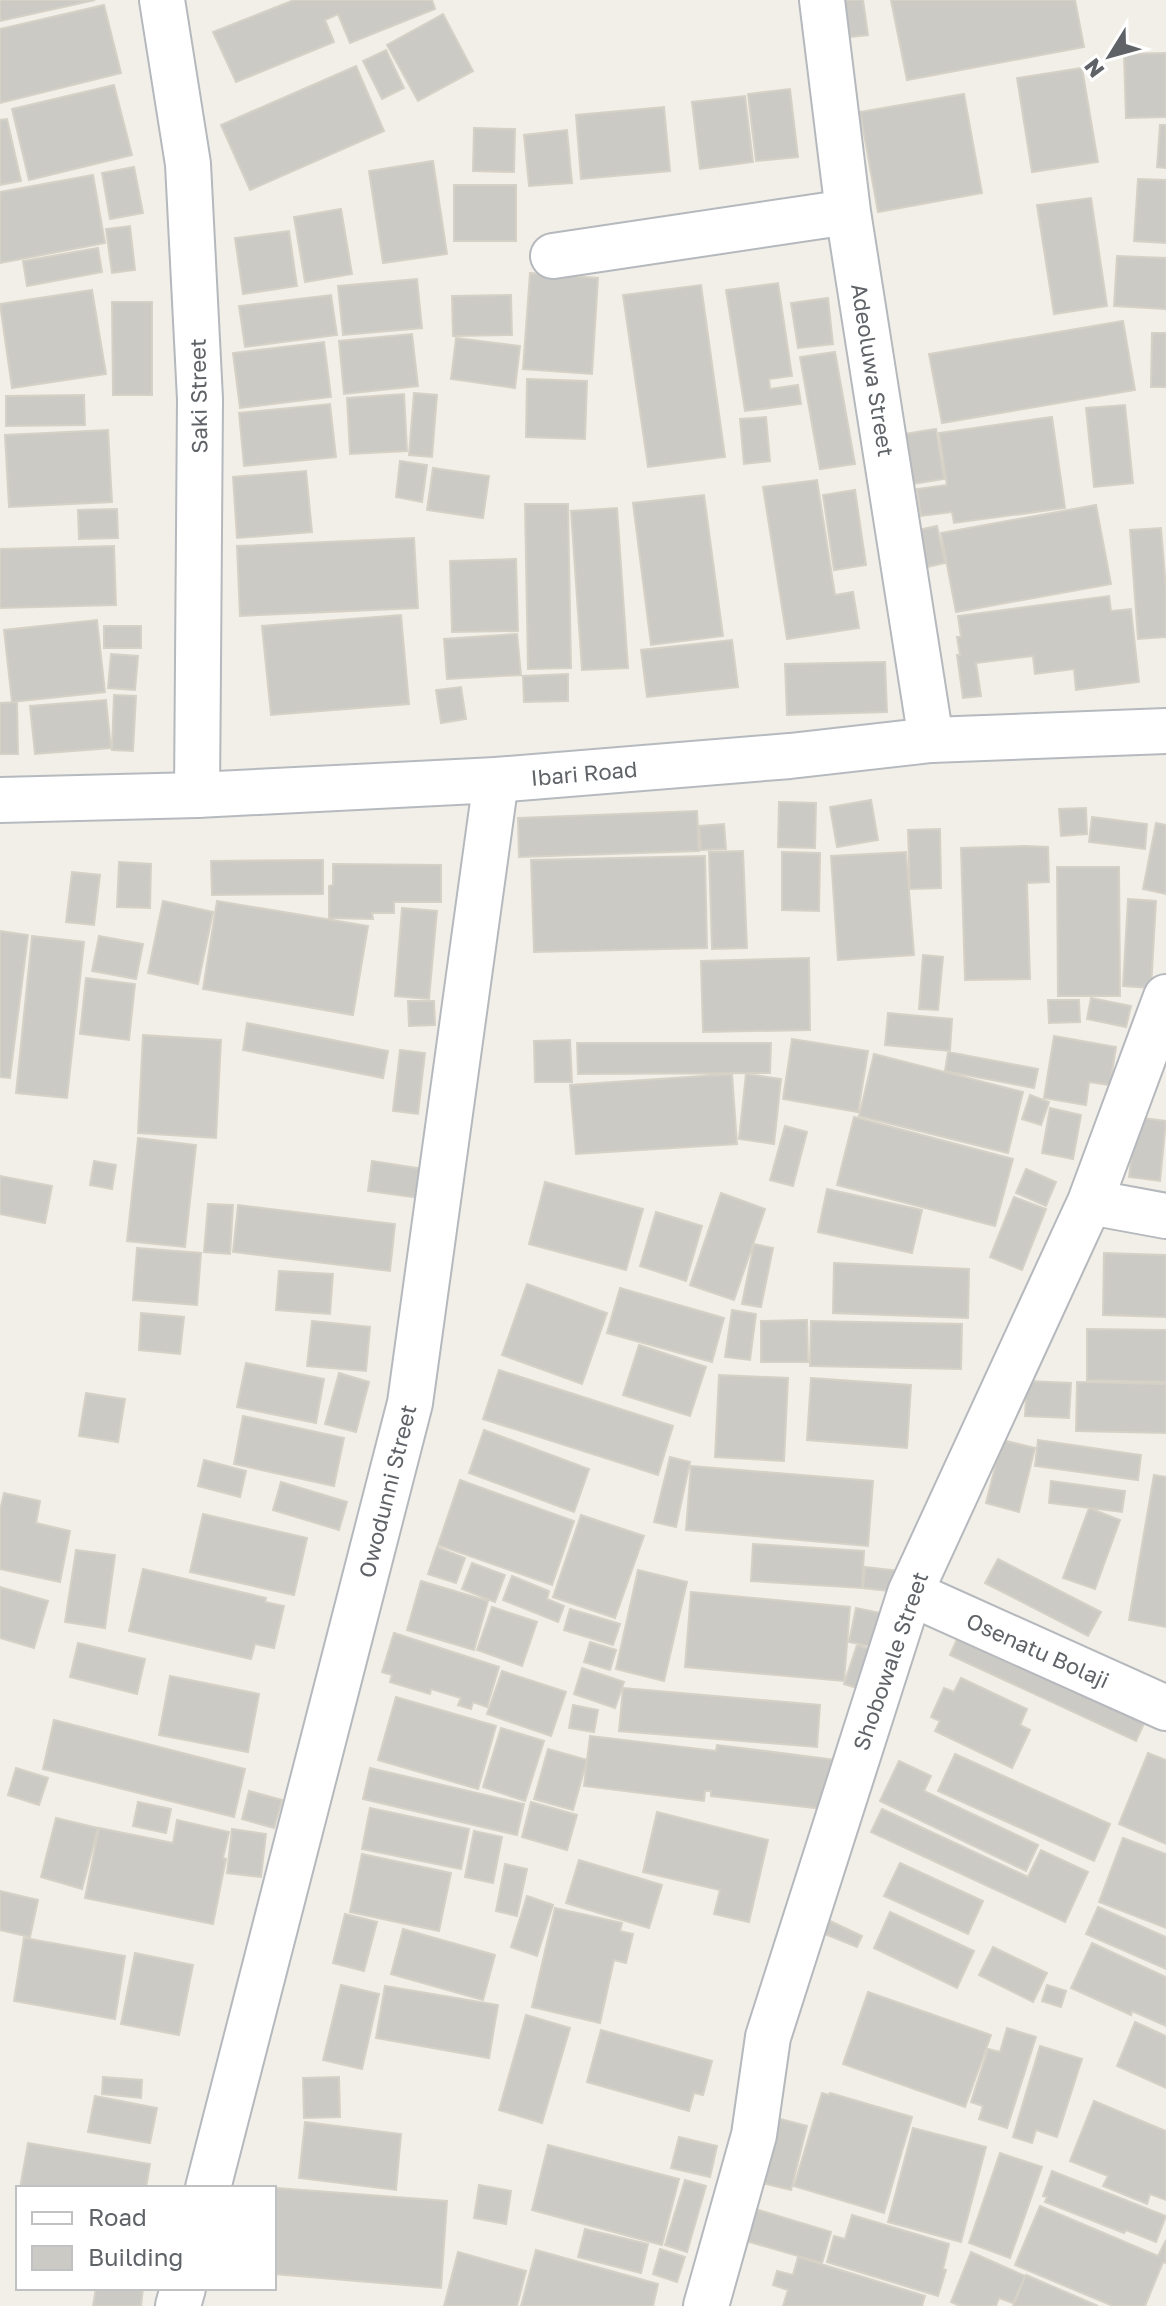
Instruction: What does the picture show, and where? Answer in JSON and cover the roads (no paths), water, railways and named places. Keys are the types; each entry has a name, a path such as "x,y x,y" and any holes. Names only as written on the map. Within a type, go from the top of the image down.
{"street":[{"name":"Saki Street","path":"162,0 188,164 200,399 197,795"},
{"name":"Adeoluwa Street","path":"822,0 848,212 931,740"},
{"path":"553,256 848,212"},
{"name":"Ibari Road","path":"0,800 197,795 496,780 790,756 931,740 1166,731"},
{"name":"Owodunni Street","path":"209,2186 410,1403 496,780"},
{"name":"Shobowale Street","path":"706,2306 754,2135 768,2037 910,1593 1090,1202 1166,997"},
{"path":"1090,1202 1166,1216"},
{"name":"Osenatu Bolaji","path":"910,1593 1166,1708"}]}
